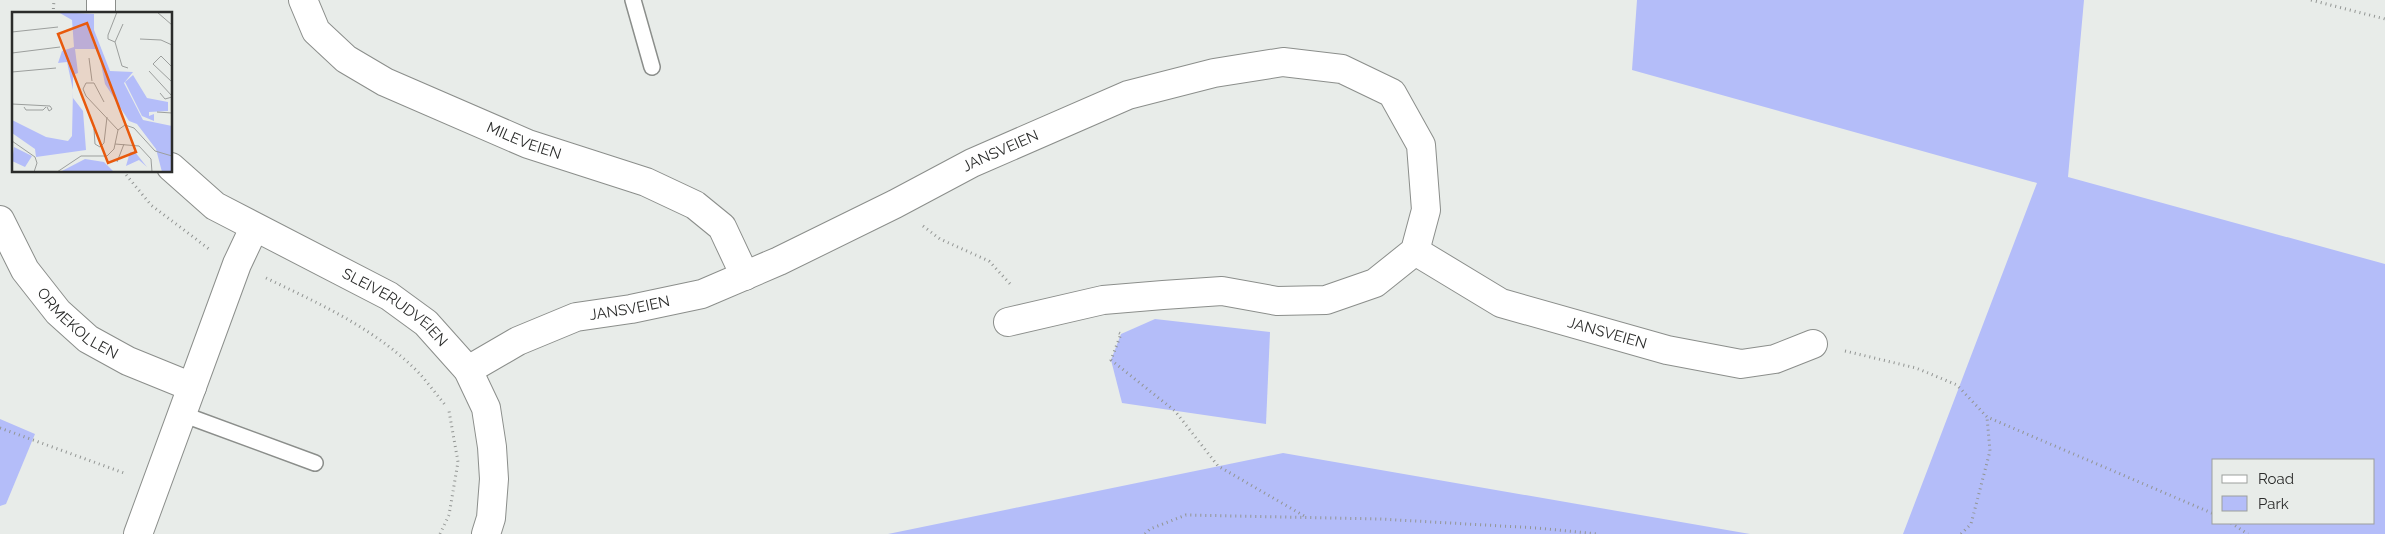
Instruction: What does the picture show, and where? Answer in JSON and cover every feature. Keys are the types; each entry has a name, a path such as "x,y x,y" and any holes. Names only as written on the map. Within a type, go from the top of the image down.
{"street":[{"name":"MILEVEIEN","path":"302,0 316,31 346,59 385,82 528,144 646,182 694,205 722,227 745,276"},
{"name":"JANSVEIEN","path":"468,370 518,341 576,317 631,309 702,294 745,276 895,204 972,163 1128,95 1214,73 1284,62 1342,69 1392,93 1421,145 1426,210 1415,251 1501,303 1666,350 1741,364 1776,359 1813,344"},
{"name":"SLEIVERUDVEIEN","path":"172,168 215,206 254,228 389,296 426,323 468,370 486,408 492,447 494,479 491,518 486,534"},
{"name":"ORMEKOLLEN","path":"0,220 25,270 58,312 88,339 128,361 192,387"},
{"path":"138,534 237,264 254,228"},
{"path":"1008,322 1103,300 1222,291 1276,301 1326,300 1375,283 1415,251"}],"lane":[{"path":"633,0 652,67"},
{"path":"182,414 315,463"}],"path":[{"path":"2311,0 2385,19"},
{"path":"124,172 151,205 213,252 334,310 379,340 418,373 448,408 458,462 449,515 440,534"},
{"path":"895,204 940,239 989,261 1038,316"},
{"path":"1075,307 1121,334 1111,360 1175,411 1218,466 1306,517"},
{"path":"1813,344 1876,357 1924,372 1956,385 1987,417 2212,513"},
{"path":"1961,534 1971,524 1990,451 1987,417"},
{"path":"0,428 155,485"},
{"path":"1144,534 1150,529 1186,515 1380,518 1537,528 1598,534"},
{"path":"2233,524 2248,534"}],"green space":[{"path":"1637,0 2084,0 2068,177 2385,264 2385,534 1903,534 2037,183 1632,70"},
{"path":"1155,319 1270,332 1266,424 1122,403 1111,360 1121,334"},
{"path":"0,419 35,434 6,504 0,506"},
{"path":"1283,453 1750,534 888,534"}]}
